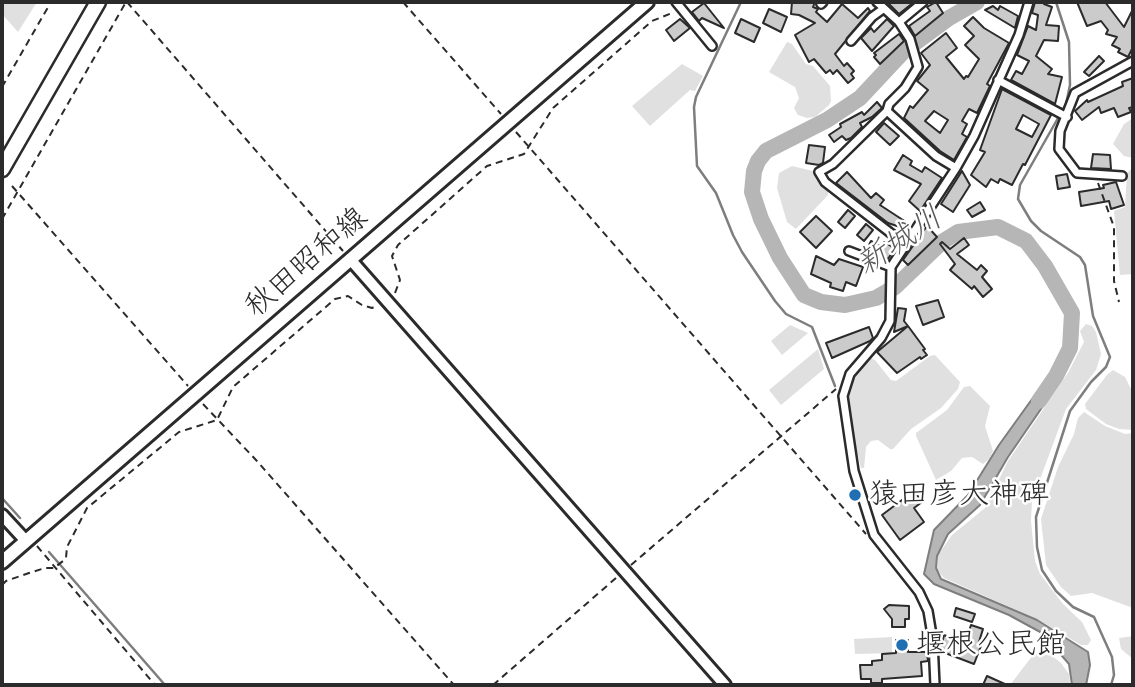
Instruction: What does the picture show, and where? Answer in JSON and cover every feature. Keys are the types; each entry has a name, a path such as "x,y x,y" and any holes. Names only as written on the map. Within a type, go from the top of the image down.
{"highway":[{"path":"2,169 98,2"}],"main road":[{"name":"秋田昭和線","path":"2,562 647,2"}],"street":[{"path":"676,2 712,46"},
{"path":"877,2 899,22 910,39 918,67 913,77 888,104 887,110 833,164 818,172 825,182 906,245"},
{"path":"899,22 923,2"},
{"path":"935,685 933,641 928,611 919,592 874,535 849,452 844,388 850,374 881,338 890,321 890,271 975,136 1019,35 1030,2"},
{"path":"851,40 883,9"},
{"path":"1122,176 1077,173 1059,149 1060,131 1075,93 1133,61"},
{"path":"998,80 1067,117"},
{"path":"887,110 936,156 957,168"},
{"path":"849,251 890,271"},
{"path":"351,260 725,685"},
{"path":"2,514 28,539"}],"path":[{"path":"2,87 51,2"},
{"path":"2,219 126,2 351,260"},
{"path":"403,2 864,533 874,535"},
{"path":"1095,175 1114,227 1114,281 1119,302"},
{"path":"12,186 454,685"},
{"path":"493,685 834,389 844,388"},
{"path":"28,539 56,567 155,685"},
{"path":"2,585 6,581 56,567 63,561"}],"shaded area":[{"path":"2,2 37,2 18,32 2,14"},
{"path":"787,42 792,44 806,64 813,66 830,86 831,101 815,117 798,115 794,108 799,98 795,87 769,72"},
{"path":"682,64 703,76 695,91 690,90 650,126 632,106"},
{"path":"1133,118 1133,158 1124,156 1113,144 1124,124"},
{"path":"792,166 813,171 828,191 828,195 796,229 787,222 777,188 779,173"},
{"path":"1133,167 1133,274 1120,275 1114,211 1125,207 1127,173"},
{"path":"1086,324 1092,326 1096,332 1101,354 1096,370 1066,409 1032,501 1031,521 1035,561 1040,574 1063,604 1082,622 1091,640 1088,645 1081,645 1037,619 944,578 937,570 938,555 952,535 985,508 1008,461 1068,373 1084,342 1080,331"},
{"path":"790,325 808,333 782,355 771,341"},
{"path":"818,349 824,369 781,405 769,390"},
{"path":"935,355 960,382 958,389 941,408 911,429 893,449 878,440 871,441 866,447 864,468 861,468 851,427 848,396 850,384 871,358 891,380 896,381"},
{"path":"1113,370 1125,377 1133,393 1133,430 1106,424 1086,409 1085,404"},
{"path":"1045,381 1054,390 1008,457 980,505 948,534 937,556 936,568 941,579 1037,620 1088,652 1090,665 1086,685 1072,685 1069,664 1042,633 1009,615 934,584 924,574 934,530 968,495 999,445"},
{"path":"970,386 990,406 985,426 993,451 983,464 972,457 962,458 951,471 936,480 916,433 947,410 964,387"},
{"path":"1084,412 1105,426 1125,434 1133,433 1133,608 1092,593 1071,596 1061,587 1046,565 1041,519 1058,467 1074,434 1078,418"},
{"path":"1133,636 1133,659 1121,649 1119,638"},
{"path":"892,637 892,653 855,654 854,639"},
{"path":"1045,650 1061,663 1069,674 1070,685 1010,685 1036,651"}],"building":[{"path":"792,2 815,2 813,7 818,9 816,12 827,22 842,4 858,18 868,8 870,11 835,54 844,66 847,63 854,71 851,74 854,78 848,83 837,70 833,74 830,70 826,73 814,59 809,62 795,35 815,23 791,14"},
{"path":"887,2 914,2 899,14"},
{"path":"936,2 943,13 915,36 909,26 930,11 927,7"},
{"path":"1035,2 1045,2 1044,4 1052,7 1046,25 1059,26 1058,41 1044,40 1036,56 1052,69 1048,74 1062,77 1055,104 1011,80 1016,71 1022,74 1029,61 1017,55 1028,26 1036,30 1038,15 1032,13"},
{"path":"1077,2 1105,2 1124,27 1133,9 1133,47 1128,57 1112,45 1117,37 1106,34 1108,30 1101,21 1087,26"},
{"path":"704,3 724,28 702,18 699,21 692,12"},
{"path":"993,6 998,10 1000,6 1018,16 1015,28 985,10"},
{"path":"769,9 787,17 781,32 763,23"},
{"path":"973,17 984,28 1009,43 987,84 990,86 977,113 969,109 962,121 967,124 962,134 967,137 954,160 940,151 904,118 910,106 913,108 928,90 917,81 930,65 921,53 946,33 957,48 946,57 964,79 968,77 979,59 965,45 974,36 964,26","holes":["934,111 948,120 940,133 925,121"]},
{"path":"680,19 690,28 674,41 666,30"},
{"path":"741,19 760,28 754,42 735,33"},
{"path":"887,19 894,26 872,51 861,38 871,28 874,32"},
{"path":"899,34 904,41 880,64 874,53"},
{"path":"1099,56 1104,61 1089,76 1084,72"},
{"path":"1133,78 1133,107 1129,108 1131,112 1118,117 1114,108 1101,113 1099,107 1082,120 1075,111 1087,100 1088,102 1123,86 1122,82"},
{"path":"1002,89 1051,115 1012,185 1000,179 998,183 991,179 986,187 971,175 985,152 980,150","holes":["1023,115 1039,124 1032,137 1016,129"]},
{"path":"877,102 882,108 860,123 862,127 851,138 846,140 842,136 834,142 829,135 841,127 840,124 862,112 864,115"},
{"path":"884,123 899,136 890,145 876,132"},
{"path":"809,145 825,147 823,163 806,163"},
{"path":"1093,154 1110,155 1111,169 1091,168"},
{"path":"903,155 912,161 910,165 922,172 925,167 942,178 920,211 909,201 921,184 894,170"},
{"path":"962,171 970,185 953,212 941,204"},
{"path":"847,172 871,198 876,193 884,200 880,205 906,222 903,228 888,223 836,183"},
{"path":"1067,174 1070,187 1058,189 1056,176"},
{"path":"1116,182 1124,205 1111,209 1109,201 1081,206 1079,192 1104,188 1103,185"},
{"path":"980,202 985,210 972,217 967,210"},
{"path":"848,210 855,216 845,228 838,222"},
{"path":"816,216 832,231 816,248 800,232"},
{"path":"866,224 873,230 864,241 857,235"},
{"path":"927,226 937,237 908,265 903,260"},
{"path":"964,238 969,245 957,254 977,270 981,265 987,271 982,277 992,289 983,297 974,286 972,289 950,270 955,264 940,244 942,242 950,249"},
{"path":"871,241 882,247 884,242 895,248 888,259 866,251"},
{"path":"816,256 834,265 839,259 863,267 856,286 846,282 843,291 830,287 831,283 811,274"},
{"path":"938,300 944,317 923,325 916,306"},
{"path":"898,308 906,309 904,321 908,326 894,332"},
{"path":"908,326 927,355 897,373 877,352"},
{"path":"869,327 873,338 870,341 832,358 826,343"},
{"path":"917,495 922,502 914,508 924,522 900,540 882,515 906,497 909,501"},
{"path":"889,605 909,606 909,619 905,619 905,627 892,627 892,619 884,609"},
{"path":"956,608 975,614 972,622 954,616"},
{"path":"971,625 983,629 978,645 981,646 974,664 940,651 944,635 965,643"},
{"path":"896,640 908,640 908,652 927,652 928,661 921,662 922,676 882,679 882,683 861,679 860,665 872,665 872,661 882,660 882,654 896,653"},
{"path":"987,676 1007,685 983,685"}],"waterway":[{"path":"741,2 696,97 694,107 697,166 716,193 742,252 775,301 786,314 812,327 835,386"},
{"name":"新城川","path":"977,2 949,18 904,51 860,98 827,120 766,151 754,171 752,192 761,219 780,258 804,295 821,302 845,305 876,298 895,287 942,242 958,232 998,227 1026,241 1045,266 1072,313 1070,348 1039,401"},
{"path":"1056,2 1069,42 1070,85 1066,104 1020,185 1018,199 1031,221 1041,231 1080,257 1085,265 1093,316 1110,357 1106,367 1091,382 1070,411 1036,517 1037,547 1042,570 1056,591 1073,607 1094,617 1112,657 1114,675 1111,685"},
{"path":"2,498 20,518"},
{"path":"49,552 165,685"}],"place":[{"name":"猿田彦大神碑","path":"855,495"},
{"name":"堰根公民館","path":"902,645"}]}
